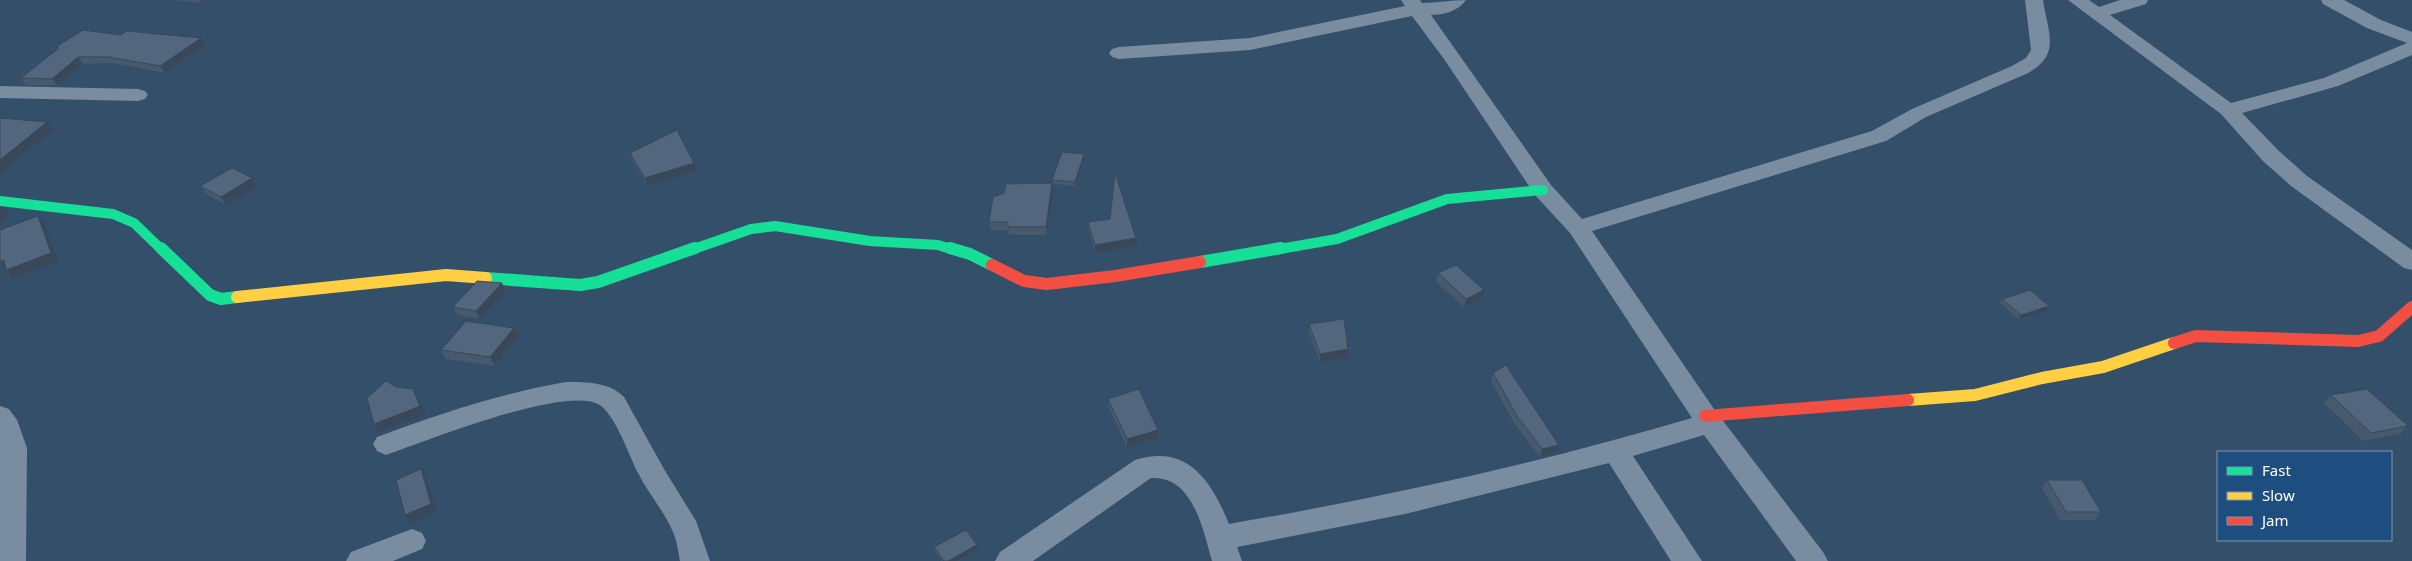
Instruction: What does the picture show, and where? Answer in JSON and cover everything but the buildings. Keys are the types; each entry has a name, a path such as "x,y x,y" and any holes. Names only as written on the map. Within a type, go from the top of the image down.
{"street":[{"path":"1119,54 1250,44 1413,5 1440,9 1457,0"},
{"path":"1578,228 1772,167 1822,155 1879,136 1919,113 2019,70 2034,62 2041,50 2034,0"},
{"path":"2077,0 2228,110 2271,156 2299,181 2412,262"},
{"path":"2096,14 2139,0"},
{"path":"2330,0 2374,24 2412,39"},
{"path":"1413,5 1452,56 1543,190 1578,228 1708,420 1813,561"},
{"path":"2228,110 2331,82 2412,48"},
{"path":"0,92 138,95"},
{"path":"0,201 100,209 122,214 134,223 210,295 221,299 446,274 580,285 607,279 751,229 775,226 870,241 938,245 970,254 1024,281 1047,284 1115,276 1337,239 1447,199 1543,190"},
{"path":"1010,561 1145,468 1157,465 1168,466 1192,479 1224,549 1344,517 1616,452 1708,420 1975,395 2042,378 2103,367 2196,336 2358,341 2379,336 2412,307"},
{"path":"386,444 457,418 519,400 578,392 600,393 609,398 620,412 653,476 685,526 695,561"},
{"path":"0,416 8,427 14,448 12,561"},
{"path":"1616,452 1687,561"},
{"path":"361,561 412,541"}],"traffic: fast":[{"path":"1200,262 1337,239 1447,199 1543,190"},
{"path":"0,201 92,210 123,218 134,223 210,295 221,299 237,297"},
{"path":"486,278 580,285 598,282 751,229 775,226 870,241 938,245 970,254 992,265"}],"traffic: slow":[{"path":"237,297 446,275 486,278"},
{"path":"1908,400 1975,395 2042,378 2103,367 2174,343"}],"traffic: jam":[{"path":"992,265 1024,281 1047,284 1115,276 1200,262"},
{"path":"2174,343 2196,336 2358,341 2379,336 2412,307"},
{"path":"1705,416 1908,400"}]}
